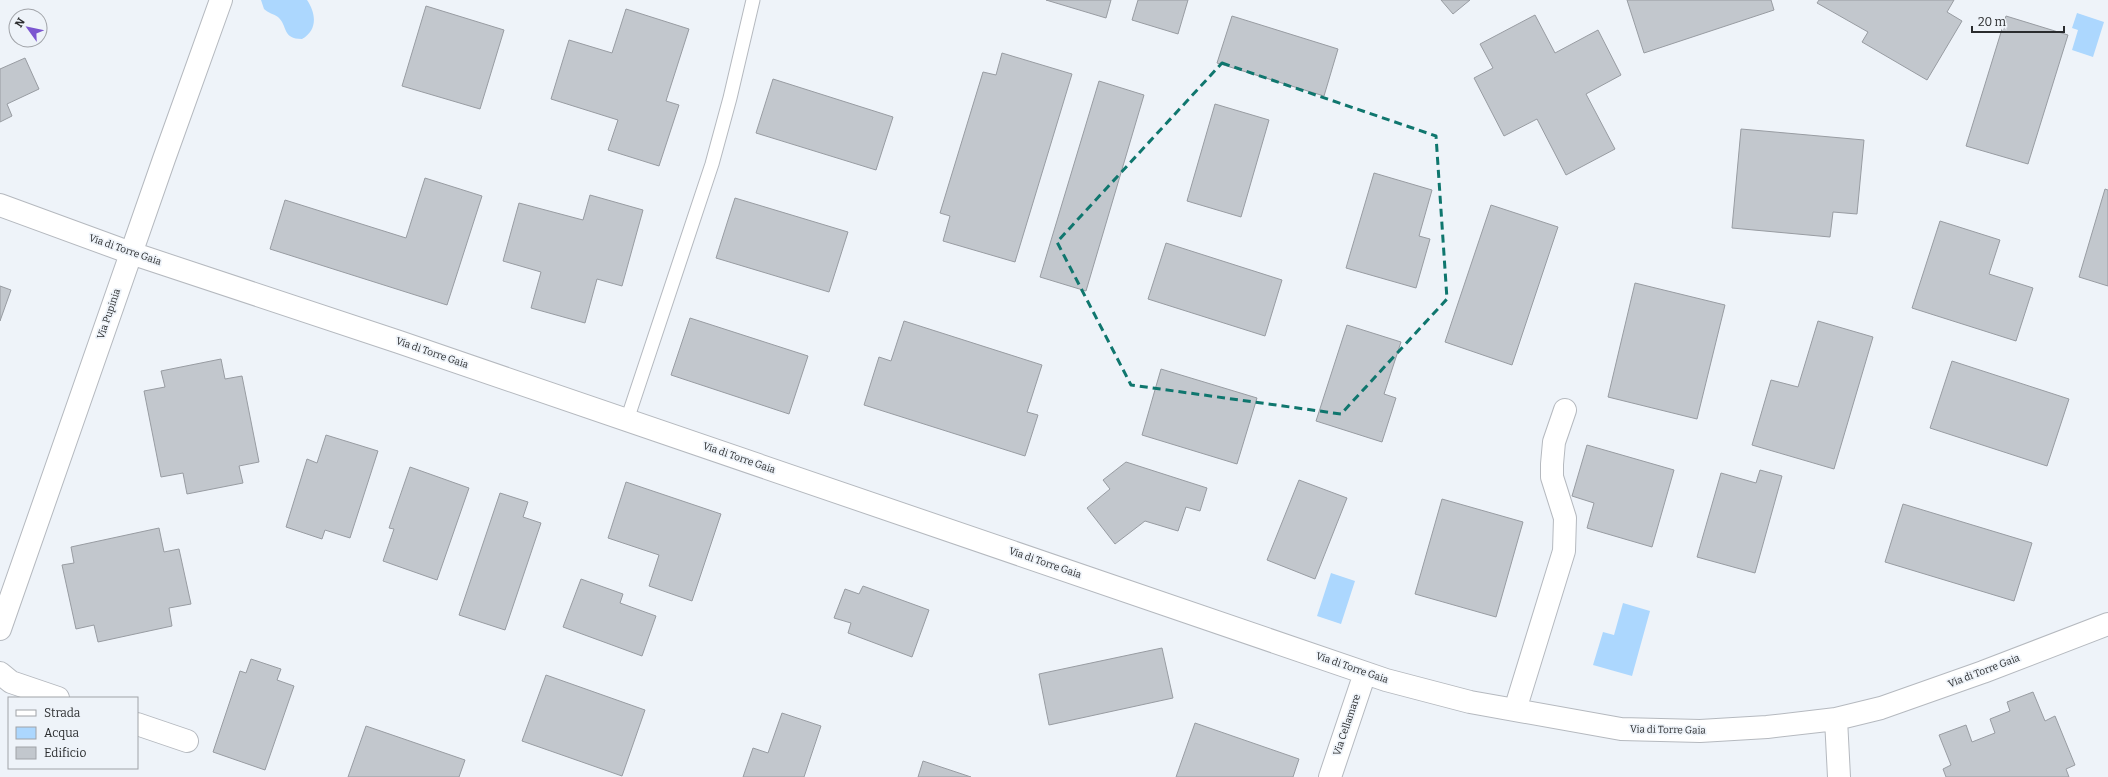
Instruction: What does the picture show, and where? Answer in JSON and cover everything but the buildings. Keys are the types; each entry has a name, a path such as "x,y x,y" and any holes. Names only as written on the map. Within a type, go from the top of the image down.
{"street":[{"name":"Via Pupinia","path":"0,629 130,253 221,0"},
{"name":"Via di Torre Gaia","path":"0,205 130,253 628,420 1365,673 1428,692 1515,710 1621,729 1673,732 1768,727 1836,719 1881,708 1944,687 2108,624"},
{"path":"1515,710 1564,551 1565,518 1552,477 1552,464 1554,442 1566,410"},
{"path":"0,673 11,682 55,697"},
{"name":"Via Cellamare","path":"1330,777 1365,673"},
{"path":"1836,719 1839,777"},
{"path":"138,724 187,741"}],"lane":[{"path":"628,420 712,164 730,98 753,0"}],"highlighted area":[{"path":"1222,63 1436,136 1447,299 1341,414 1131,385 1057,242"}],"water":[{"path":"261,0 307,0 314,16 311,31 302,39 291,37 278,17 264,9"},
{"path":"2077,13 2104,22 2093,57 2072,50 2078,30 2072,28"},
{"path":"1331,573 1355,581 1341,624 1317,616"},
{"path":"1623,603 1650,611 1632,676 1593,665 1603,632 1614,635"}]}
